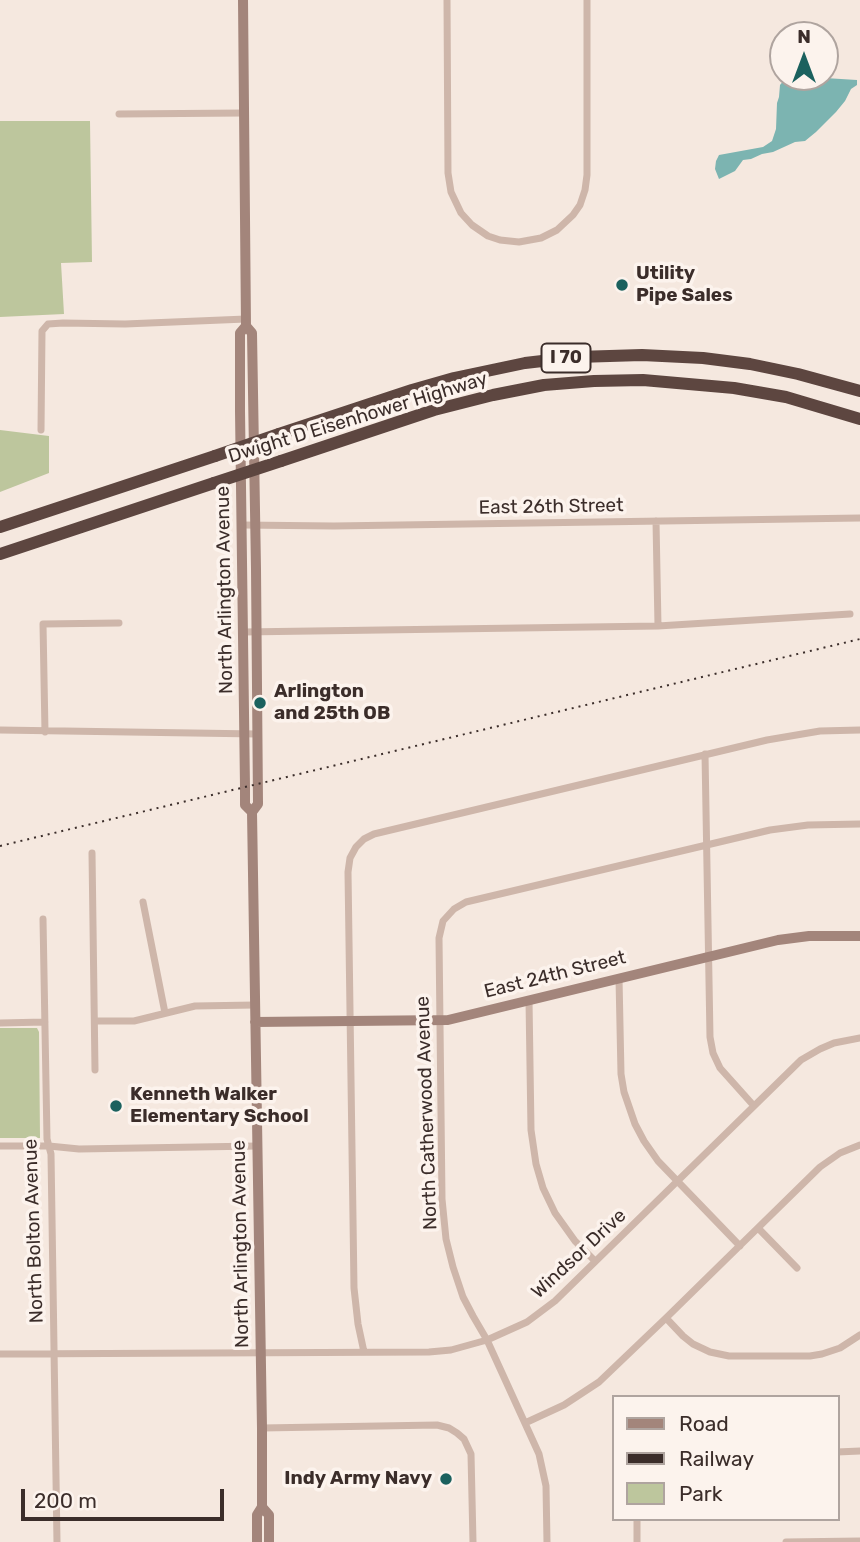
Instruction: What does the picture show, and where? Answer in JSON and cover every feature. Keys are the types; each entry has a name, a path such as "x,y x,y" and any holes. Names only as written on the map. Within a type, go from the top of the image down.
{"highway":[{"name":"Dwight D Eisenhower Highway","path":"0,527 412,390 454,377 525,363 577,357 642,355 713,359 798,374 860,391"},
{"name":"Dwight D Eisenhower Highway","path":"0,554 434,411 544,385 643,380 734,388 786,397 860,419"}],"main road":[{"name":"North Arlington Avenue","path":"243,0 246,323 240,332 244,734 245,805 252,812"},
{"name":"North Arlington Avenue","path":"246,323 253,333 258,804 252,812 262,1427 262,1507 257,1515 257,1542"},
{"name":"East 24th Street","path":"255,1021 448,1020 793,938 860,936"},
{"name":"North Arlington Avenue","path":"262,1507 269,1515 269,1542"}],"street":[{"path":"447,0 448,173 451,192 463,216 480,231 500,240 523,242 541,238 557,230 573,215 585,190 587,0"},
{"path":"119,114 244,113"},
{"path":"41,430 42,331 48,324 246,323"},
{"name":"East 26th Street","path":"242,526 860,518"},
{"path":"656,522 658,626"},
{"path":"243,632 658,626 850,614"},
{"path":"44,732 43,624 119,624"},
{"path":"0,730 257,734"},
{"path":"364,1352 354,1288 348,872 355,849 364,839 374,834 705,754 785,736 820,731 860,730"},
{"path":"705,754 709,1030 717,1062 754,1106"},
{"path":"707,845 783,827 860,824"},
{"name":"North Catherwood Avenue","path":"547,1542 544,1473 538,1451 460,1288 445,1230 440,928 447,915 466,902 707,845"},
{"path":"92,853 95,1070"},
{"path":"143,902 165,1013"},
{"name":"North Bolton Avenue","path":"43,919 47,1139 51,1154 57,1542"},
{"path":"619,978 620,1063 624,1091 635,1124 658,1161 740,1246"},
{"path":"529,1000 531,1130 536,1164 555,1213 575,1241 595,1261"},
{"path":"94,1021 134,1021 204,1005 255,1005"},
{"path":"0,1023 45,1022"},
{"name":"Windsor Drive","path":"0,1354 438,1351 487,1340 522,1325 545,1309 792,1068 809,1055 834,1043 860,1038"},
{"path":"525,1423 564,1405 598,1382 827,1161 860,1145"},
{"path":"0,1146 79,1149 257,1146"},
{"path":"758,1228 797,1268"},
{"path":"666,1318 693,1344 722,1355 810,1356 834,1350 860,1335"},
{"path":"262,1427 437,1425 455,1431 466,1442 471,1457 473,1542"},
{"path":"839,1452 860,1451"},
{"path":"637,1521 637,1542"},
{"path":"786,1542 860,1541"}],"green space":[{"path":"0,121 90,121 92,262 61,263 64,314 0,317"},
{"path":"0,430 49,436 49,473 0,492"},
{"path":"0,1028 37,1028 39,1032 40,1138 0,1138"}],"water":[{"path":"839,79 857,80 857,85 851,89 836,112 805,141 743,160 735,171 719,179 715,169 719,155 763,147 772,141 780,91 839,91"}],"railway":[{"path":"0,846 860,639"}],"place":[{"name":"Utility Pipe Sales","path":"622,285"},
{"name":"Arlington and 25th OB","path":"260,703"},
{"name":"Kenneth Walker Elementary School","path":"116,1106"},
{"name":"Indy Army Navy","path":"446,1479"}]}
